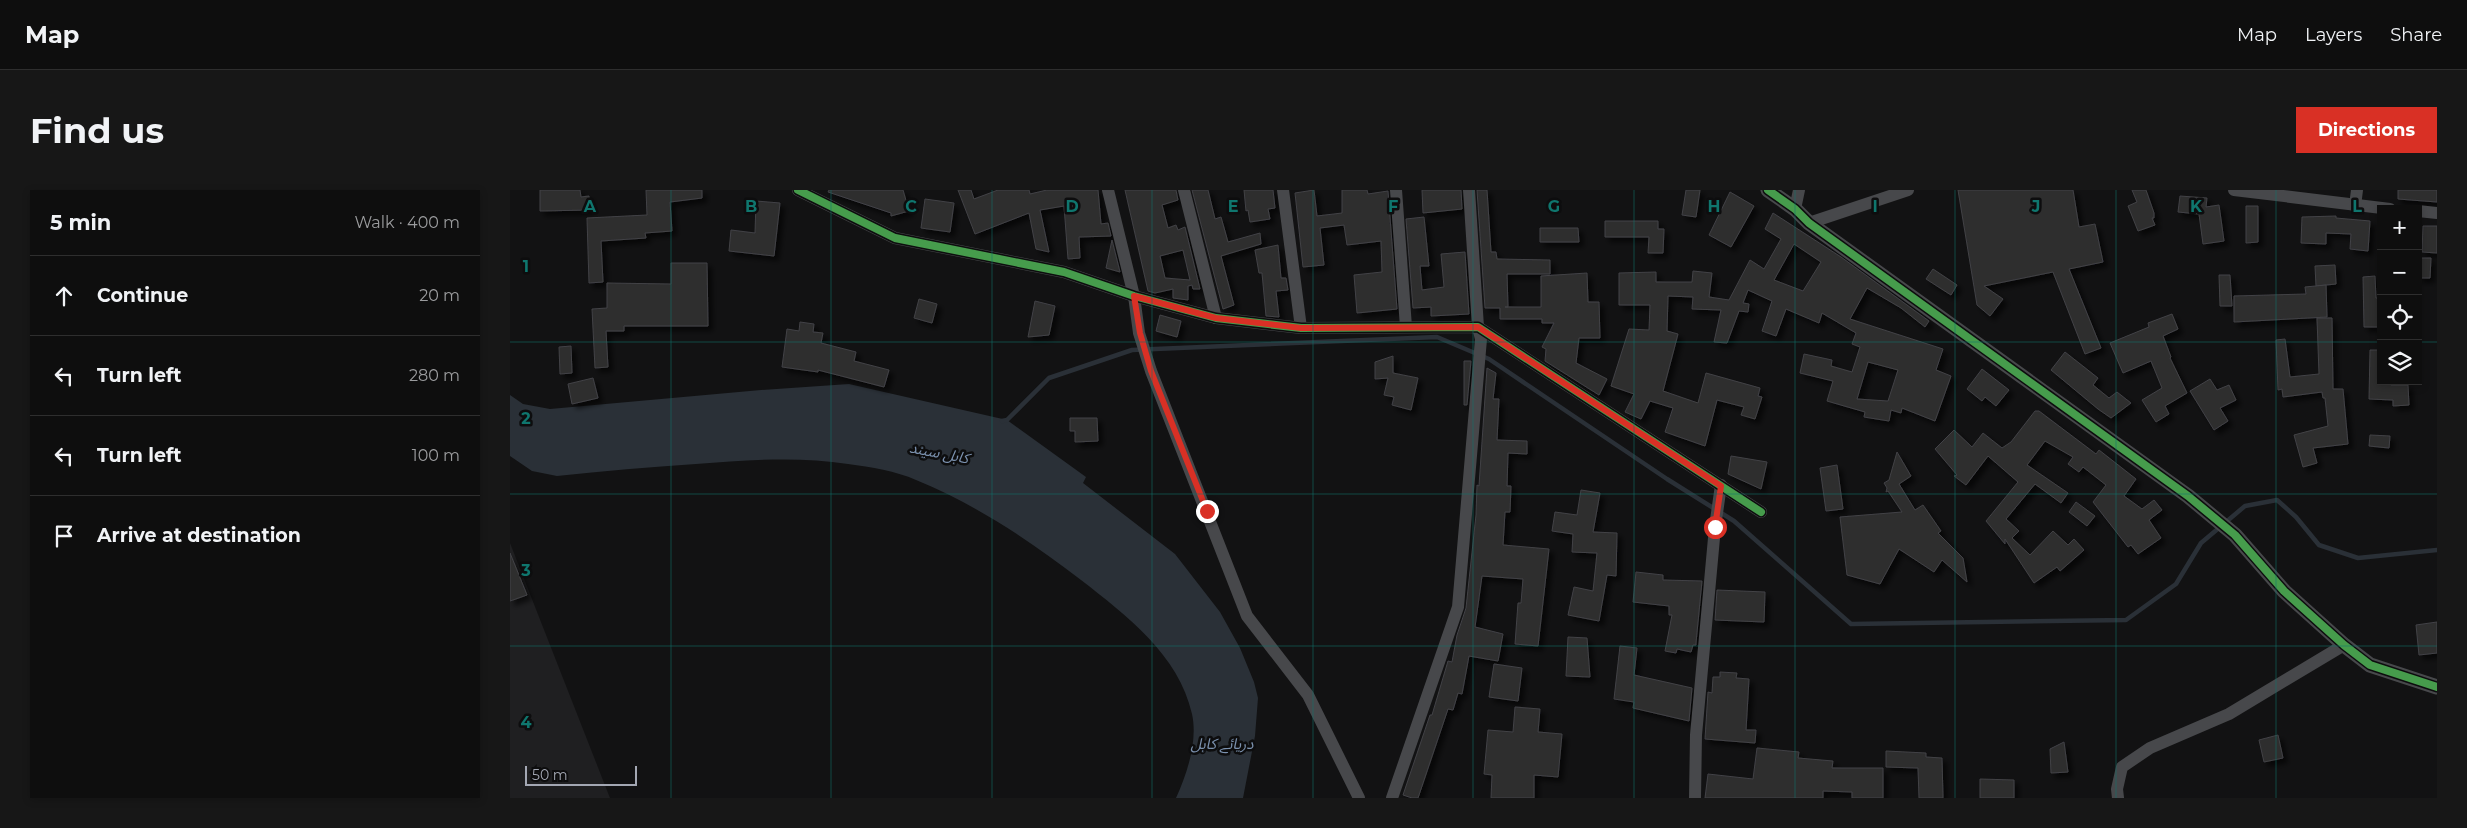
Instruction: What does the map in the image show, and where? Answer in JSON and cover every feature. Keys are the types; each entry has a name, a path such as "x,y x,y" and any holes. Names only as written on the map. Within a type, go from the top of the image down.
{"street":[{"path":"798,190 896,238 1064,272 1134,296 1216,318 1301,328 1406,327 1480,333 1762,512"},
{"path":"1108,190 1134,296 1140,333 1151,371 1247,616 1308,695 1359,798"},
{"path":"1184,190 1216,318"},
{"path":"1283,190 1301,328"},
{"path":"1396,190 1406,327"},
{"path":"1392,798 1458,607 1480,360 1480,333 1469,190"},
{"path":"1768,190 1795,208 1809,223 2188,496 2235,536 2284,592 2344,645 2370,664 2437,687"},
{"path":"1795,208 1799,190"},
{"path":"1809,223 1908,190"},
{"path":"2234,190 2298,193 2355,206 2377,208"},
{"path":"2355,206 2357,190"},
{"path":"2422,211 2437,213"},
{"path":"1695,798 1696,735 1715,527 1721,486"},
{"path":"2118,798 2117,789 2122,767 2143,752 2229,714 2344,645"}],"shaded area":[{"path":"510,543 610,798 510,798"}],"water":[{"path":"849,384 1007,420 1086,477 1083,483 1175,554 1220,612 1240,648 1254,682 1258,698 1255,736 1243,798 1176,798 1190,757 1194,735 1193,724 1192,714 1185,693 1176,673 1163,655 1149,638 1116,607 1062,566 982,512 939,490 892,472 866,466 810,460 753,460 557,476 532,471 510,456 510,395 523,404 550,409"}],"building":[{"path":"540,190 580,190 581,197 589,196 589,210 540,211"},
{"path":"646,190 702,190 702,198 670,202 672,231 645,233 646,238 601,241 603,282 589,283 587,218 647,215"},
{"path":"829,190 903,190 909,211 891,216 891,213 828,192"},
{"path":"958,190 971,190 974,199 998,190 1029,190 1030,194 1047,190 1098,190 1101,224 1108,223 1111,236 1079,237 1080,258 1068,259 1064,206 1040,210 1049,252 1036,249 1029,213 975,234"},
{"path":"1125,190 1176,190 1178,200 1162,205 1168,228 1176,225 1178,230 1185,227 1200,289 1193,289 1192,285 1188,286 1188,300 1173,298 1173,289 1155,293 1148,291","holes":["1183,250 1190,280 1165,278 1160,256"]},
{"path":"1192,190 1208,190 1215,219 1221,217 1228,242 1260,233 1261,244 1221,256 1234,305 1223,309"},
{"path":"1244,190 1273,190 1275,208 1268,209 1270,219 1250,222 1248,210 1246,211"},
{"path":"1314,190 1317,216 1342,213 1342,190 1367,190 1368,194 1388,191 1397,309 1357,313 1354,275 1382,272 1381,241 1347,245 1344,225 1320,228 1324,265 1303,267 1295,193"},
{"path":"1422,190 1461,190 1462,209 1423,213"},
{"path":"1477,190 1487,190 1491,252 1496,252 1497,259 1550,260 1550,274 1507,274 1508,307 1541,307 1541,276 1587,273 1588,302 1599,302 1600,338 1579,338 1576,363 1607,379 1599,395 1545,361 1546,349 1542,347 1554,323 1542,323 1542,319 1500,319 1500,308 1485,308"},
{"path":"1686,190 1700,190 1696,217 1682,215"},
{"path":"1958,190 2073,190 2079,227 2095,224 2103,262 2069,269 2101,348 2085,354 2053,272 1984,286 2003,299 1990,316 1977,305"},
{"path":"2132,190 2146,190 2154,213 2154,218 2152,218 2155,225 2138,231 2128,206 2137,202"},
{"path":"2398,190 2437,190 2437,202 2398,199"},
{"path":"1730,192 1754,206 1731,247 1709,235"},
{"path":"2180,196 2207,198 2206,207 2219,205 2224,241 2203,244 2199,214 2178,212"},
{"path":"925,199 954,203 950,232 921,228"},
{"path":"756,201 780,203 774,256 729,251 731,230 755,233"},
{"path":"2246,206 2258,206 2258,242 2246,243"},
{"path":"1773,213 1841,257 1929,321 1925,327 1901,308 1867,288 1850,319 1943,349 1936,370 1951,376 1935,421 1902,408 1901,413 1891,410 1889,421 1864,417 1865,412 1827,401 1833,381 1800,373 1804,354 1832,360 1831,366 1852,372 1860,347 1852,344 1856,333 1822,313 1819,323 1786,309 1776,336 1762,331 1772,301 1748,290 1743,303 1749,304 1748,312 1739,311 1727,343 1714,342 1721,310 1692,309 1693,297 1668,296 1667,331 1678,334 1663,391 1698,403 1706,373 1760,388 1758,396 1762,397 1755,419 1741,415 1744,407 1717,400 1705,446 1665,432 1673,408 1650,401 1641,419 1625,412 1634,394 1611,386 1629,329 1649,330 1650,305 1619,305 1619,273 1656,272 1656,282 1692,282 1693,271 1712,273 1709,297 1729,300 1750,260 1764,269 1781,239 1765,229","holes":["1794,244 1821,262 1803,291 1774,280","1868,362 1898,370 1888,401 1857,399"]},
{"path":"2336,216 2336,218 2370,221 2368,251 2350,249 2351,234 2326,233 2326,244 2301,243 2302,217"},
{"path":"1424,217 1429,266 1420,266 1422,290 1444,287 1441,254 1465,252 1469,314 1431,316 1431,307 1413,308 1406,219"},
{"path":"1605,221 1658,221 1658,229 1664,229 1663,253 1648,253 1649,237 1605,237"},
{"path":"2423,226 2437,226 2437,253 2422,252"},
{"path":"1540,228 1578,228 1579,242 1540,242"},
{"path":"1112,240 1120,272 1106,268"},
{"path":"1278,245 1281,278 1286,278 1288,290 1276,291 1279,317 1266,316 1262,273 1259,273 1255,250"},
{"path":"2422,258 2431,258 2430,278 2422,278"},
{"path":"671,263 707,263 708,326 624,326 624,331 606,331 608,367 595,368 592,309 607,308 607,283 671,284"},
{"path":"2335,265 2336,284 2316,286 2315,266"},
{"path":"1933,269 1957,285 1951,295 1926,279"},
{"path":"2219,275 2230,275 2232,306 2220,306"},
{"path":"2375,276 2377,327 2364,327 2363,277"},
{"path":"2326,285 2327,317 2234,322 2234,296 2306,294 2305,287"},
{"path":"919,299 937,304 932,323 914,318"},
{"path":"1035,301 1055,306 1049,335 1028,337"},
{"path":"2172,314 2178,329 2163,336 2170,358 2187,393 2165,406 2169,414 2156,422 2142,400 2162,388 2151,361 2123,373 2110,343 2149,327 2148,323"},
{"path":"1160,315 1181,321 1177,337 1156,331"},
{"path":"2317,318 2332,318 2333,389 2343,389 2348,444 2313,448 2317,463 2303,467 2294,435 2328,426 2325,398 2323,398 2322,392 2283,397 2282,389 2278,390 2276,340 2285,339 2290,377 2319,374"},
{"path":"800,322 814,324 813,332 823,333 821,343 856,352 854,361 889,370 884,387 818,370 818,372 782,367 787,329 799,331"},
{"path":"571,346 572,373 560,374 559,347"},
{"path":"2370,350 2377,350 2377,385 2408,385 2409,405 2393,406 2393,400 2369,399"},
{"path":"2065,352 2098,378 2093,385 2109,398 2117,392 2131,403 2111,418 2098,409 2051,370"},
{"path":"1393,356 1393,373 1418,378 1411,410 1392,405 1394,397 1384,395 1388,378 1375,379 1375,362"},
{"path":"1464,361 1471,361 1467,405 1464,405"},
{"path":"1487,368 1496,373 1493,399 1499,399 1497,440 1527,441 1527,454 1508,453 1507,486 1511,486 1510,512 1505,512 1503,545 1549,549 1538,646 1515,644 1518,603 1521,603 1523,579 1482,576 1475,627 1503,634 1498,661 1469,656 1462,694 1458,693 1453,710 1448,709 1418,798 1412,798 1403,795 1430,715 1432,715 1448,661 1452,662 1457,635 1466,608 1476,515 1477,485 1479,486"},
{"path":"1982,369 2009,390 1996,406 1985,397 1982,401 1967,389"},
{"path":"593,378 598,398 572,404 568,384"},
{"path":"2210,379 2217,390 2229,385 2236,400 2220,408 2228,421 2214,430 2190,391"},
{"path":"2035,411 2039,411 2096,454 2099,450 2136,479 2124,496 2142,509 2154,500 2162,510 2149,520 2161,538 2138,554 2131,545 2128,547 2093,502 2106,485 2083,467 2079,472 2068,464 2073,457 2045,441 2027,465 2068,493 2061,503 2035,484 2006,519 2019,531 2012,538 2030,555 2053,531 2068,545 2074,539 2084,550 2060,571 2057,567 2034,583 2005,539 2005,544 1986,521 2018,482 1988,456 1966,485 1954,476 1957,475 1935,449 1954,430 1972,447 1983,433 2002,448 2011,442"},
{"path":"1070,418 1097,418 1098,441 1075,442 1075,431 1070,431"},
{"path":"2370,435 2390,436 2389,448 2369,446"},
{"path":"1897,452 1911,476 1899,484 1915,510 1923,505 1941,531 1938,533 1963,558 1967,582 1942,560 1934,572 1899,549 1880,584 1847,575 1840,517 1902,512 1888,491 1886,492 1887,488 1884,483 1889,480"},
{"path":"1731,456 1767,462 1761,489 1728,474"},
{"path":"1837,465 1843,509 1826,511 1820,468"},
{"path":"1581,490 1600,493 1593,532 1617,533 1616,576 1607,575 1599,621 1568,615 1574,587 1593,591 1597,553 1572,552 1573,534 1552,531 1555,512 1577,515"},
{"path":"2076,502 2095,516 2087,526 2069,512"},
{"path":"510,553 527,595 510,601"},
{"path":"1636,572 1663,575 1663,580 1702,581 1696,645 1693,645 1691,652 1677,649 1676,653 1665,651 1672,615 1669,615 1669,606 1633,602"},
{"path":"1717,590 1765,592 1764,622 1715,620"},
{"path":"2437,622 2437,653 2419,655 2416,625"},
{"path":"1568,637 1587,638 1590,677 1566,676"},
{"path":"1620,646 1637,648 1634,675 1692,688 1689,721 1633,708 1634,702 1614,699"},
{"path":"1494,664 1522,668 1518,701 1489,697"},
{"path":"1720,672 1737,673 1736,678 1749,679 1746,730 1756,730 1755,743 1705,739 1708,692 1712,693 1713,677 1720,677"},
{"path":"1515,707 1540,709 1538,732 1562,734 1558,777 1534,775 1534,798 1491,798 1492,775 1484,774 1488,730 1513,732"},
{"path":"2278,735 2283,758 2264,762 2259,740"},
{"path":"2064,742 2068,772 2051,773 2050,749"},
{"path":"1757,748 1799,752 1798,758 1833,761 1832,768 1883,768 1883,798 1852,798 1852,792 1823,791 1823,798 1705,798 1708,774 1753,779"},
{"path":"1886,751 1926,753 1926,757 1942,758 1943,798 1919,798 1918,768 1886,767"},
{"path":"1980,779 2014,780 2014,798 1980,798"}],"waterway":[{"path":"1002,421 1007,420 1049,378 1132,350 1437,337 1489,359 1667,479 1734,521 1851,624 2126,620 2176,584 2201,543 2245,506 2277,500 2296,517 2319,545 2358,558 2437,550"}],"cycle path":[{"path":"798,190 895,238 1064,272 1134,296 1216,318 1301,328 1478,327 1761,512"},
{"path":"1768,190 1795,209 1809,223 2188,496 2235,535 2284,591 2344,645 2370,665 2437,687"}],"route":[{"path":"1207,511 1151,371 1140,333 1134,296 1216,318 1301,328 1478,327 1721,486 1715,527"}],"water label":[{"name":"کابل سيند","path":"939,453"},
{"name":"دریائے کابل","path":"1222,744"}]}
